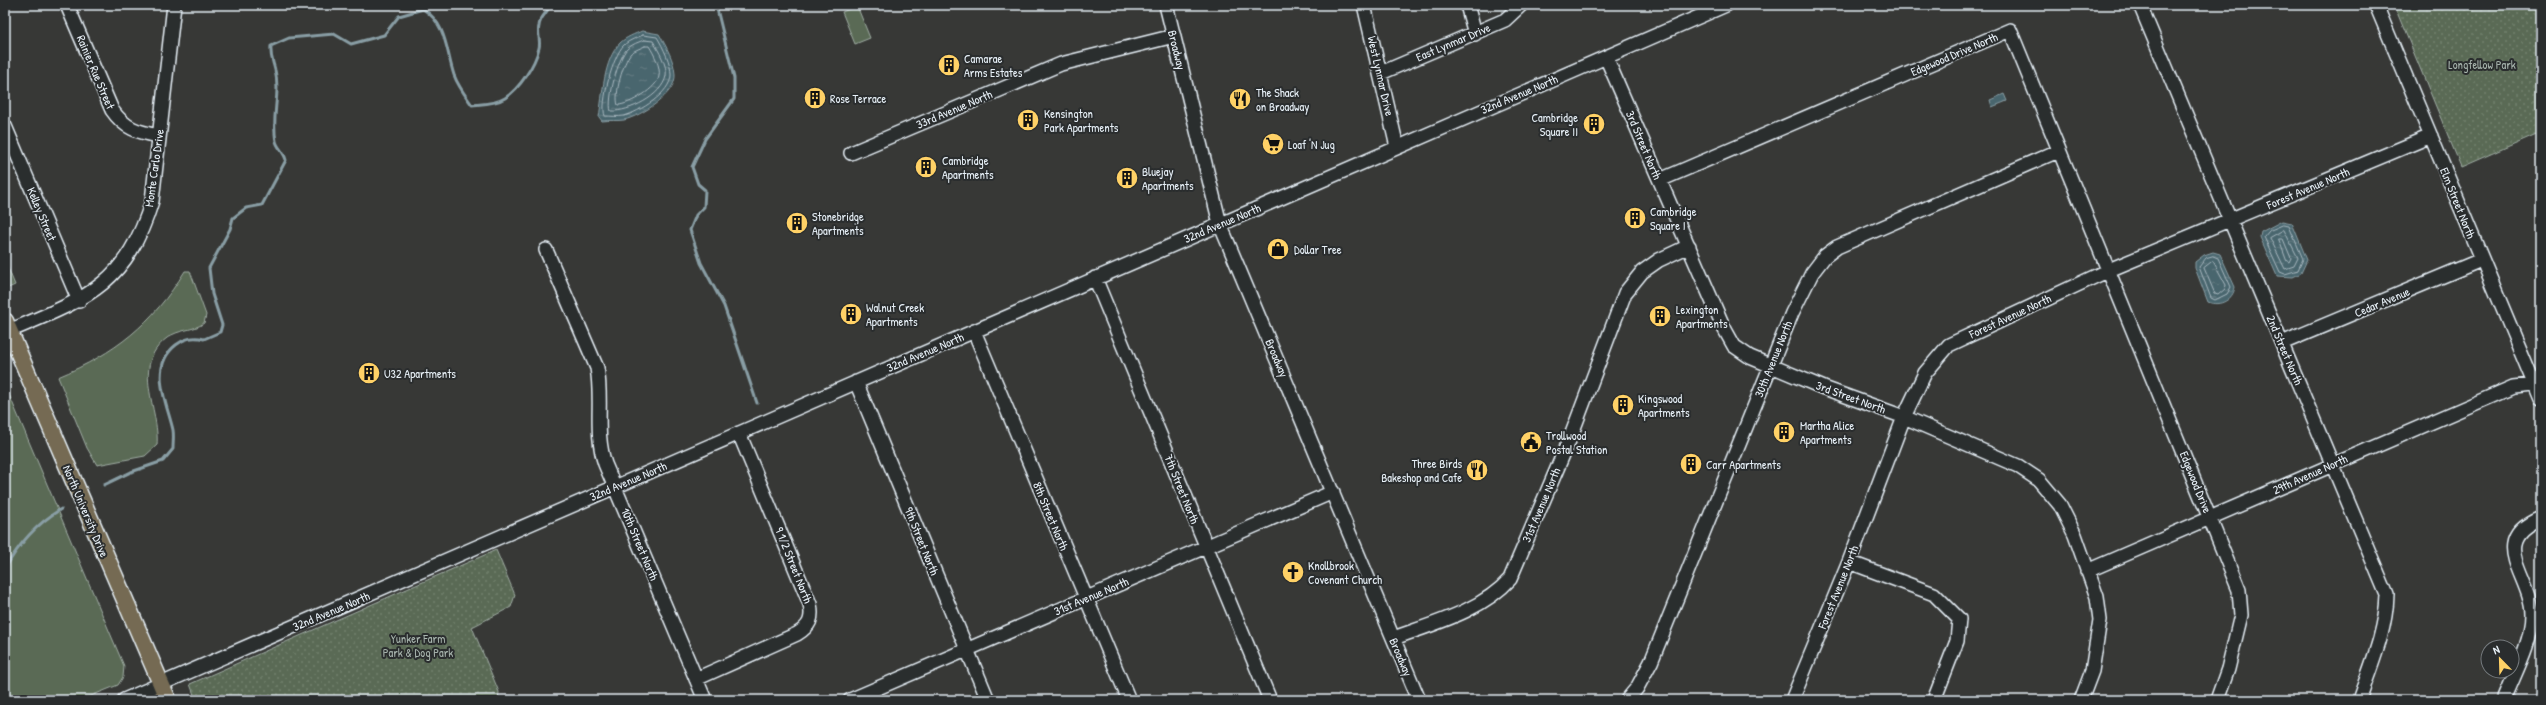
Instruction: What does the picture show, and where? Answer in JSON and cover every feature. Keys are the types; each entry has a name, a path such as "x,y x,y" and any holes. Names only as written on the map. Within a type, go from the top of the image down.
{"main road":[{"name":"North University Drive","path":"7,326 168,700"}],"street":[{"name":"Rainier Rue Street","path":"67,5 112,110 120,122 130,129 159,136"},
{"name":"Monte Carlo Drive","path":"7,326 79,300 98,288 120,268 144,226 152,201 174,5"},
{"name":"Broadway","path":"1166,5 1220,224 1419,700"},
{"name":"West Lynmar Drive","path":"1364,5 1397,147"},
{"path":"1467,5 1475,34"},
{"name":"East Lynmar Drive","path":"1381,73 1505,20 1521,5"},
{"name":"32nd Avenue North","path":"124,700 1726,5"},
{"name":"2nd Street North","path":"2140,5 2387,595 2386,615 2377,649 2359,700"},
{"name":"Elm Street North","path":"2376,5 2481,260 2538,385 2541,400"},
{"name":"Edgewood Drive North","path":"1660,180 2010,30 2058,151 2109,270"},
{"name":"33rd Avenue North","path":"851,153 1050,68 1174,36"},
{"name":"3rd Street North","path":"1606,57 1724,328 1734,346 1750,357 1771,366 1824,388 1904,417 2018,466 2039,480 2060,505 2075,535 2097,597 2100,620 2092,671 2081,700"},
{"name":"Kelley Street","path":"5,126 79,300"},
{"name":"Forest Avenue North","path":"1792,700 1849,562 1904,417 1925,373 1949,345 2109,270 2431,136"},
{"name":"30th Avenue North","path":"1627,700 1637,688 1651,662 1771,366 1812,273 1831,252 1857,237 2058,151"},
{"name":"31st Avenue North","path":"1394,638 1471,607 1498,593 1510,579 1570,436 1625,294 1642,272 1659,260 1689,246"},
{"name":"10th Street North","path":"546,250 597,368 600,384 600,448 705,700"},
{"name":"Cedar Avenue","path":"2282,344 2481,260"},
{"name":"Edgewood Drive","path":"2109,270 2211,517 2239,590 2240,615 2228,669 2217,700"},
{"name":"7th Street North","path":"1095,278 1270,700"},
{"name":"8th Street North","path":"974,331 1129,700"},
{"name":"9th Street North","path":"856,382 988,700"},
{"name":"29th Avenue North","path":"2087,571 2513,387 2538,385"},
{"name":"9 1/2 Street North","path":"696,679 797,634 808,627 813,617 810,604 739,433"},
{"name":"31st Avenue North","path":"852,700 1333,492"},
{"path":"2504,700 2527,640 2532,615 2513,549 2517,534 2526,525 2541,518"},
{"path":"1849,562 1934,594 1959,620 1957,641 1934,700"}],"green space":[{"name":"Longfellow Park","path":"2394,5 2541,5 2541,132 2461,167"},
{"path":"857,6 870,38 855,44 842,12"},
{"path":"5,261 15,285 6,289 5,285"},
{"path":"185,271 190,271 206,315 204,323 200,326 176,333 167,338 156,349 150,361 148,374 149,388 157,431 157,445 145,456 97,465 87,448 58,377 98,358 131,335 146,322 159,307"},
{"path":"5,385 124,666 123,677 118,685 81,700 5,700"},
{"name":"Yunker Farm Park & Dog Park","path":"496,550 515,595 511,607 472,627 499,692 498,700 196,700 190,684"}],"water":[{"path":"642,31 659,34 667,48 673,64 675,74 674,82 670,89 657,103 639,114 624,120 602,121 599,117 605,78 614,50 622,41"},
{"path":"2004,94 2007,101 1992,107 1990,100"},
{"path":"2282,221 2292,223 2307,260 2301,273 2293,277 2277,276 2260,237 2261,232"},
{"path":"2213,252 2220,254 2235,287 2232,296 2229,299 2217,304 2208,302 2195,268 2195,262 2204,255"}],"waterway":[{"path":"104,485 131,472 163,461 173,449 173,430 162,386 161,374 163,364 168,354 176,345 183,341 189,338 204,339 220,332 222,325 212,294 209,268 230,229 233,218 246,208 262,205 286,160 277,143 275,132 277,79 271,56 271,46 289,38 334,34 351,44 384,35 399,16 423,9 431,15 441,30 454,75 467,98 472,105 489,103 505,98 511,94 526,76 534,62 539,48 539,29 542,17 550,5"},
{"path":"716,5 734,78 734,99 705,139 692,167 698,184 705,190 704,207 696,215 690,230 701,263 724,306 757,403"},
{"path":"5,569 16,551 29,535 44,521 61,509"}],"place":[{"name":"Camarae Arms Estates","path":"949,65"},
{"name":"Rose Terrace","path":"815,98"},
{"name":"The Shack on Broadway","path":"1240,99"},
{"name":"Kensington Park Apartments","path":"1028,120"},
{"name":"Cambridge Square II","path":"1594,124"},
{"name":"Loaf 'N Jug","path":"1273,144"},
{"name":"Cambridge Apartments","path":"926,167"},
{"name":"Bluejay Apartments","path":"1127,178"},
{"name":"Cambridge Square I","path":"1635,218"},
{"name":"Stonebridge Apartments","path":"797,223"},
{"name":"Dollar Tree","path":"1278,249"},
{"name":"Walnut Creek Apartments","path":"851,314"},
{"name":"Lexington Apartments","path":"1660,316"},
{"name":"U32 Apartments","path":"369,373"},
{"name":"Kingswood Apartments","path":"1623,405"},
{"name":"Martha Alice Apartments","path":"1784,432"},
{"name":"Trollwood Postal Station","path":"1531,442"},
{"name":"Carr Apartments","path":"1691,464"},
{"name":"Three Birds Bakeshop and Cafe","path":"1477,470"},
{"name":"Knollbrook Covenant Church","path":"1293,572"}]}
